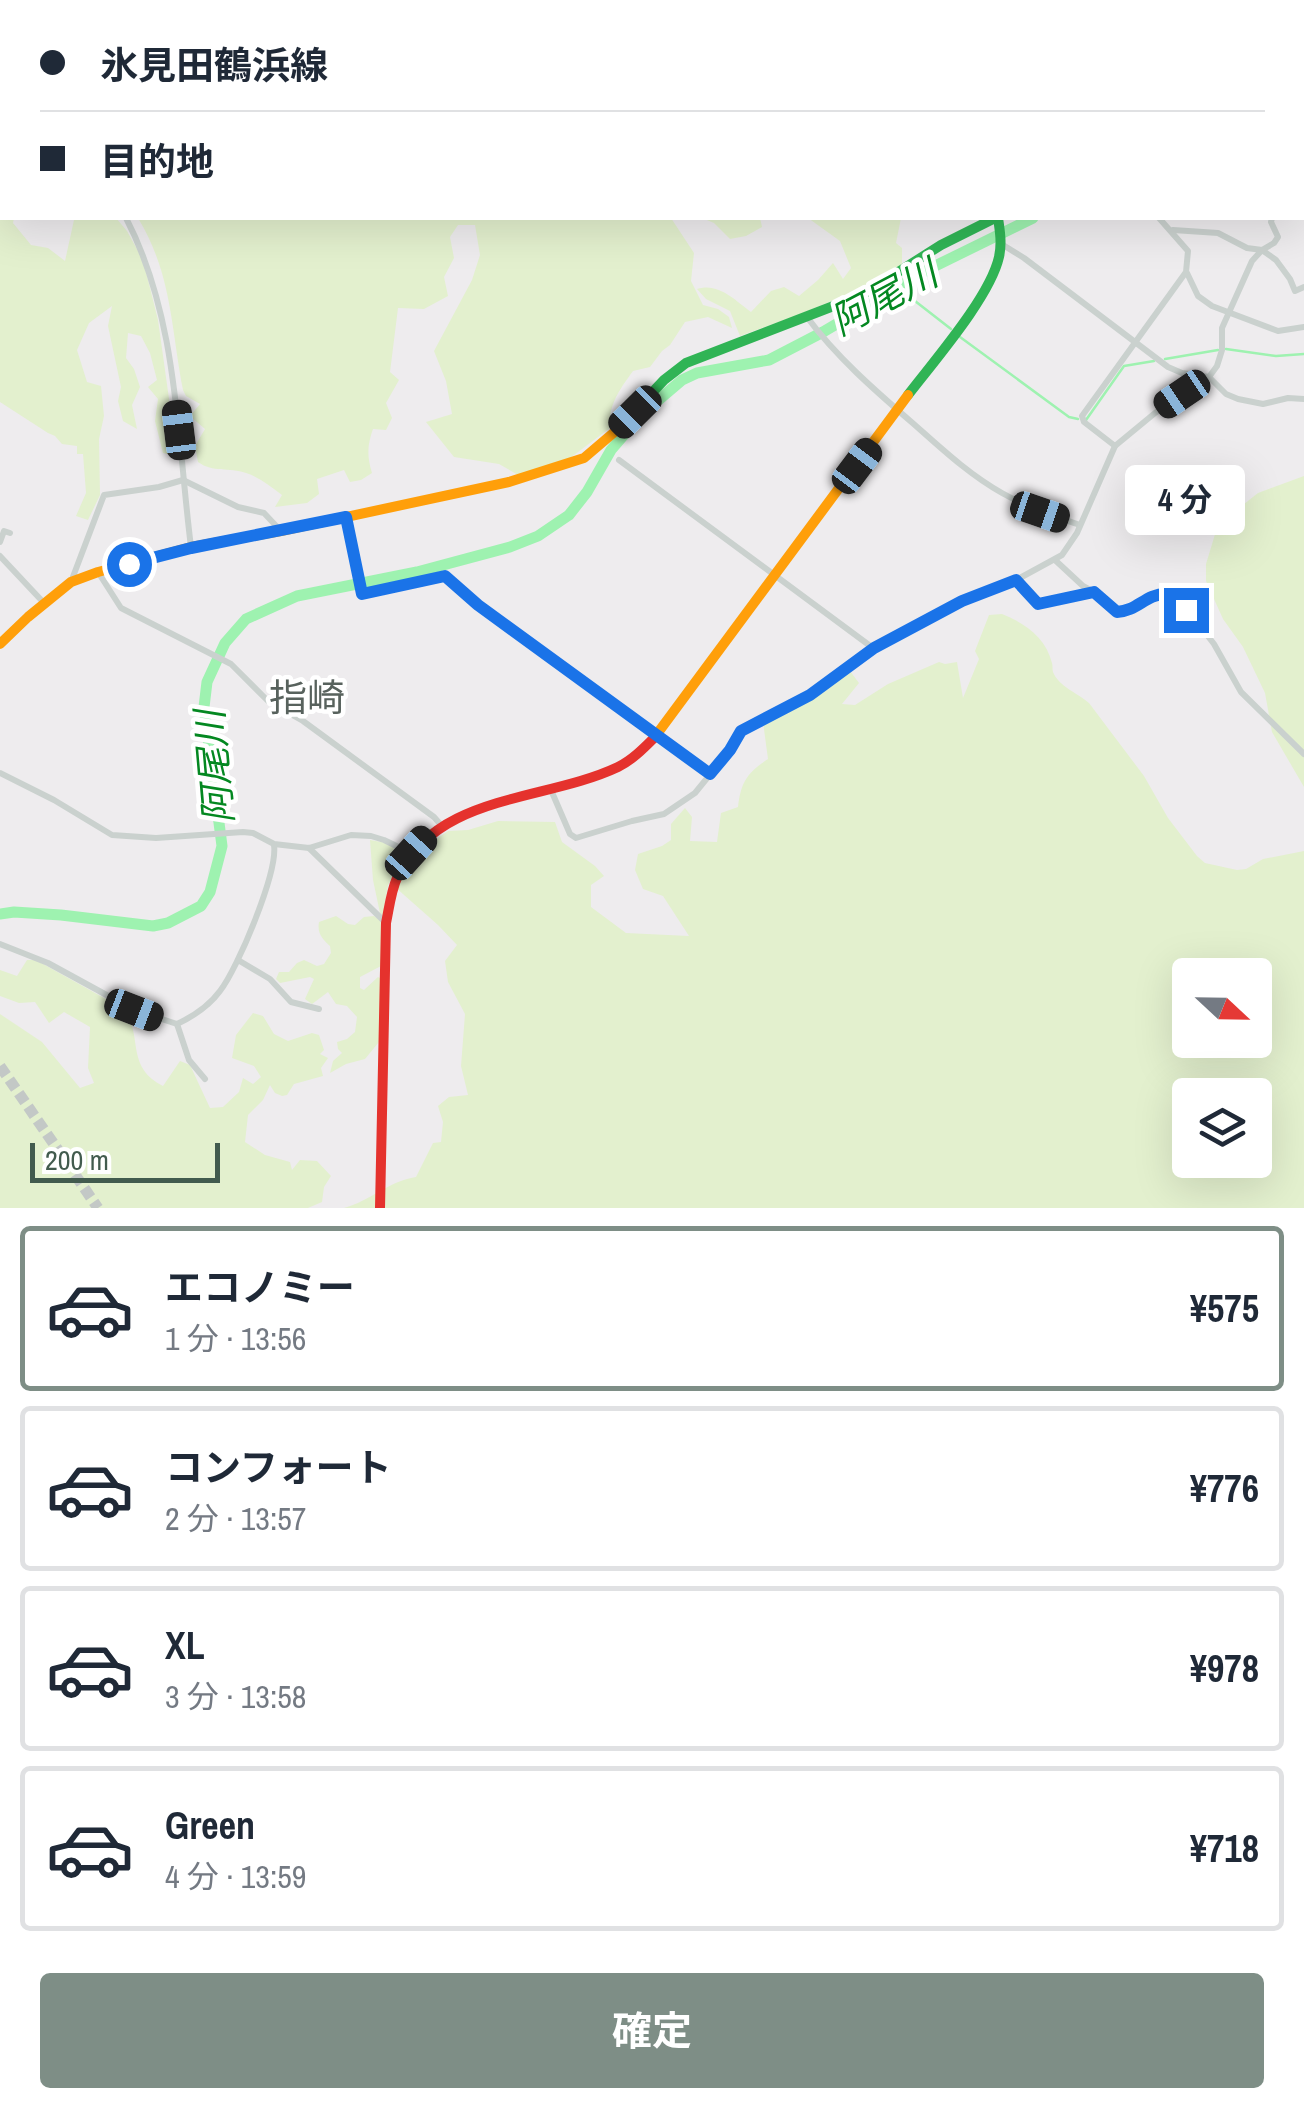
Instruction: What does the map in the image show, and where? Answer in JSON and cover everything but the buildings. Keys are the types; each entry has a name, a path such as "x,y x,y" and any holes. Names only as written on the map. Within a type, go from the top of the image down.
{"street":[{"path":"127,220 145,257 158,300 174,392 191,548"},
{"path":"0,644 71,582 98,572 191,548 508,482 584,458 608,440 664,380 686,363 809,320 874,288 942,245 998,220 1003,241 991,280 980,298 657,735 616,768 464,814 441,825 411,853 390,892 386,923 380,1208"},
{"path":"1115,446 1084,422 1082,416 1186,272 1188,251 1161,220"},
{"path":"551,790 570,834 576,838 664,814 695,793 741,731 810,695 874,648 962,601 1016,580 1062,555 1073,542 1115,446 1155,412 1209,376 1221,356 1222,328 1252,261 1278,237 1272,220"},
{"path":"1172,230 1218,233 1247,248 1262,250 1276,260 1295,291 1304,287"},
{"path":"1003,241 1168,367 1209,376 1226,394 1238,400 1263,404 1304,399"},
{"path":"1186,272 1198,296 1212,306 1278,331 1304,326"},
{"path":"809,320 898,410 963,466 1040,512 1080,525"},
{"path":"619,460 874,648"},
{"path":"71,582 104,495 183,480 238,507 264,513 281,531"},
{"path":"346,517 362,594 445,576 478,605 710,774"},
{"path":"0,542 4,532 10,533"},
{"path":"0,556 44,603"},
{"path":"1055,560 1117,612 1130,612 1159,594 1178,602 1214,644 1241,692 1304,754"},
{"path":"98,572 121,608 234,667 270,702 334,744 441,825"},
{"path":"1016,580 1038,604 1094,592"},
{"path":"0,774 112,835 156,838 236,831 252,833 274,844 309,848 351,835 384,840 411,853"},
{"path":"0,944 48,963 134,1010 177,1024 197,1014 219,993 238,960 270,876 274,844"},
{"path":"309,848 386,923"},
{"path":"238,960 270,980 291,1002 319,1009"},
{"path":"177,1024 189,1060 205,1079"}],"green space":[{"path":"0,220 14,220 31,245 48,248 65,261 74,220 118,220 143,260 158,320 177,456 163,453 155,421 158,399 148,387 157,380 150,353 141,336 128,333 126,358 140,387 132,405 137,429 123,421 118,401 121,387 108,326 112,306 89,323 77,350 87,382 101,386 104,416 99,439 100,495 88,520 76,516 86,493 83,454 77,454 77,446 62,444 0,402"},
{"path":"139,220 672,220 694,253 691,281 703,305 729,317 732,328 708,317 685,322 650,367 633,371 628,378 613,405 610,428 570,458 520,476 499,464 454,457 426,422 452,414 446,381 434,351 472,280 480,255 475,225 458,225 450,237 454,258 444,277 448,296 424,309 398,308 390,372 399,380 386,403 392,418 386,430 373,429 371,435 368,451 372,473 350,482 344,470 317,479 319,494 307,503 275,507 282,495 260,480 198,462 195,446 205,429 190,416 200,404 183,390 169,302"},
{"path":"707,220 760,220 762,227 730,239"},
{"path":"811,220 901,220 896,243 902,248 902,266 843,296 740,336 730,311 706,299 697,289 719,290 751,312 771,291 784,287 799,296 833,263 843,279 851,268 840,241"},
{"path":"1304,476 1304,787 1272,732 1265,693 1243,647 1223,619 1206,581 1206,564 1216,531 1224,520 1258,493"},
{"path":"989,615 1011,618 1040,639 1056,677 1089,703 1144,776 1168,818 1205,863 1246,869 1263,859 1304,851 1304,1208 344,1208 416,1177 433,1143 441,1142 443,1122 438,1106 449,1097 468,1095 461,1066 465,1014 448,982 445,961 457,945 395,887 405,868 426,846 448,831 498,821 555,822 562,842 604,876 591,885 591,907 626,933 689,936 663,896 643,889 635,870 638,854 671,840 671,824 685,808 692,817 690,841 717,842 721,813 738,807 746,779 768,759 763,722 807,702 850,671 859,683 842,704 855,705 888,684 939,662 957,662 963,698 979,659 975,651"},
{"path":"370,840 387,843 405,856 388,885 383,916 373,880"},
{"path":"336,916 355,925 364,917 374,916 382,922 381,966 360,977 360,988 364,990 378,977 382,979 383,1037 365,1059 330,1073 333,1061 342,1053 337,1042 355,1032 357,1017 347,1006 336,1004 328,992 312,1004 305,999 314,979 310,977 280,983 276,979 279,972 289,972 304,960 317,966 324,964 331,953 319,933 319,922"},
{"path":"27,960 36,960 122,1008 129,1017 143,1069 163,1086 180,1061 190,1065 210,1108 223,1107 239,1092 243,1078 253,1084 261,1077 254,1066 232,1058 236,1035 253,1013 263,1016 274,1034 288,1041 312,1033 319,1035 324,1050 320,1054 328,1058 321,1068 323,1076 294,1084 282,1096 270,1085 263,1100 248,1115 245,1142 265,1155 290,1162 292,1170 300,1160 317,1161 331,1176 324,1187 322,1202 308,1208 0,1208 0,1014 42,1042 80,1088 94,1083 88,1068 90,1027 64,1012 49,1023 35,1002 19,1003 0,996 0,970 17,976"}],"waterway":[{"name":"阿尾川","path":"0,914 61,915 153,926 201,906 210,892 222,846 204,707 207,682 225,643 246,619 297,596 417,572 538,536 569,515 611,450 642,414 682,380 697,373 769,360 931,268 1029,220"},
{"path":"897,287 951,329"},
{"path":"960,337 1069,417 1078,419"},
{"path":"1226,349 1276,356 1304,354"},
{"path":"1165,359 1218,350"},
{"path":"1086,420 1124,366 1154,361"}],"tunnel":[{"path":"0,1066 98,1208"}],"traffic: fast":[{"path":"618,429 664,380 686,363 862,295 941,245 991,220"},
{"path":"908,395 985,291 1000,252 998,220"}],"traffic: slow":[{"path":"654,738 908,395"},
{"path":"0,644 71,582 98,572 191,547 509,482 584,458 618,429"}],"traffic: jam":[{"path":"380,1208 386,923 397,878 415,850 438,830 465,815 618,767 654,738"}],"district":[{"name":"指崎","path":"307,697"}],"route":[{"path":"129,564 346,517 362,594 445,576 478,605 710,774 741,731 810,695 874,648 962,601 1016,580 1038,604 1094,592 1117,612 1130,612 1147,598 1166,594 1186,610"}]}
